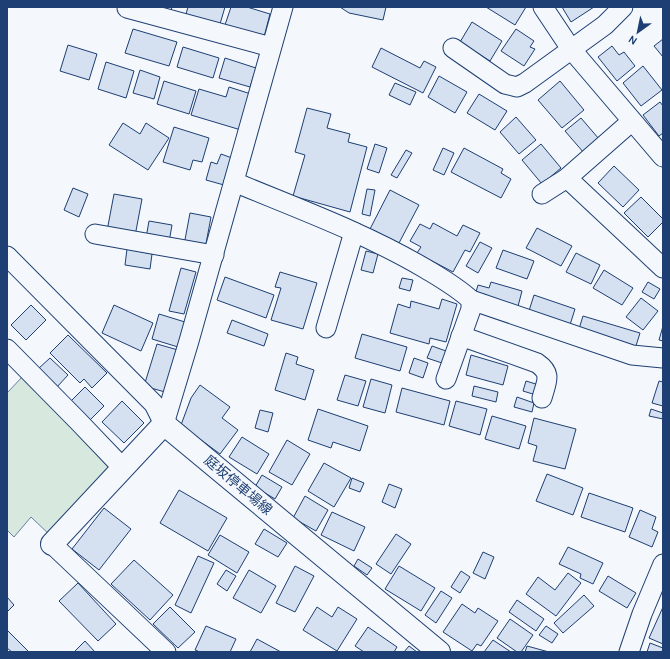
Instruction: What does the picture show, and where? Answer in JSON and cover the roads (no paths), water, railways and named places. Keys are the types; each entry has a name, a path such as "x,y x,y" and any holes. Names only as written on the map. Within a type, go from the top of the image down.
{"main road":[{"path":"52,544 122,467 164,424"},
{"name":"庭坂停車場線","path":"164,424 439,652"}],"street":[{"path":"164,424 214,255 282,7"},
{"path":"543,7 571,49 663,157"},
{"path":"453,48 505,84 517,87 525,83 605,25 623,7"},
{"path":"127,8 271,47"},
{"path":"542,194 567,178 632,121"},
{"path":"567,178 663,268"},
{"path":"234,182 354,232 413,261 454,286 471,300 632,355 663,358"},
{"path":"326,328 354,232"},
{"path":"95,234 214,255"},
{"path":"7,256 154,404 164,424"},
{"path":"446,378 471,309 471,300"},
{"path":"462,336 537,363 545,368 547,378 542,398"},
{"path":"7,349 122,467"},
{"path":"52,544 166,652"},
{"path":"629,652 642,614 663,564"}]}
